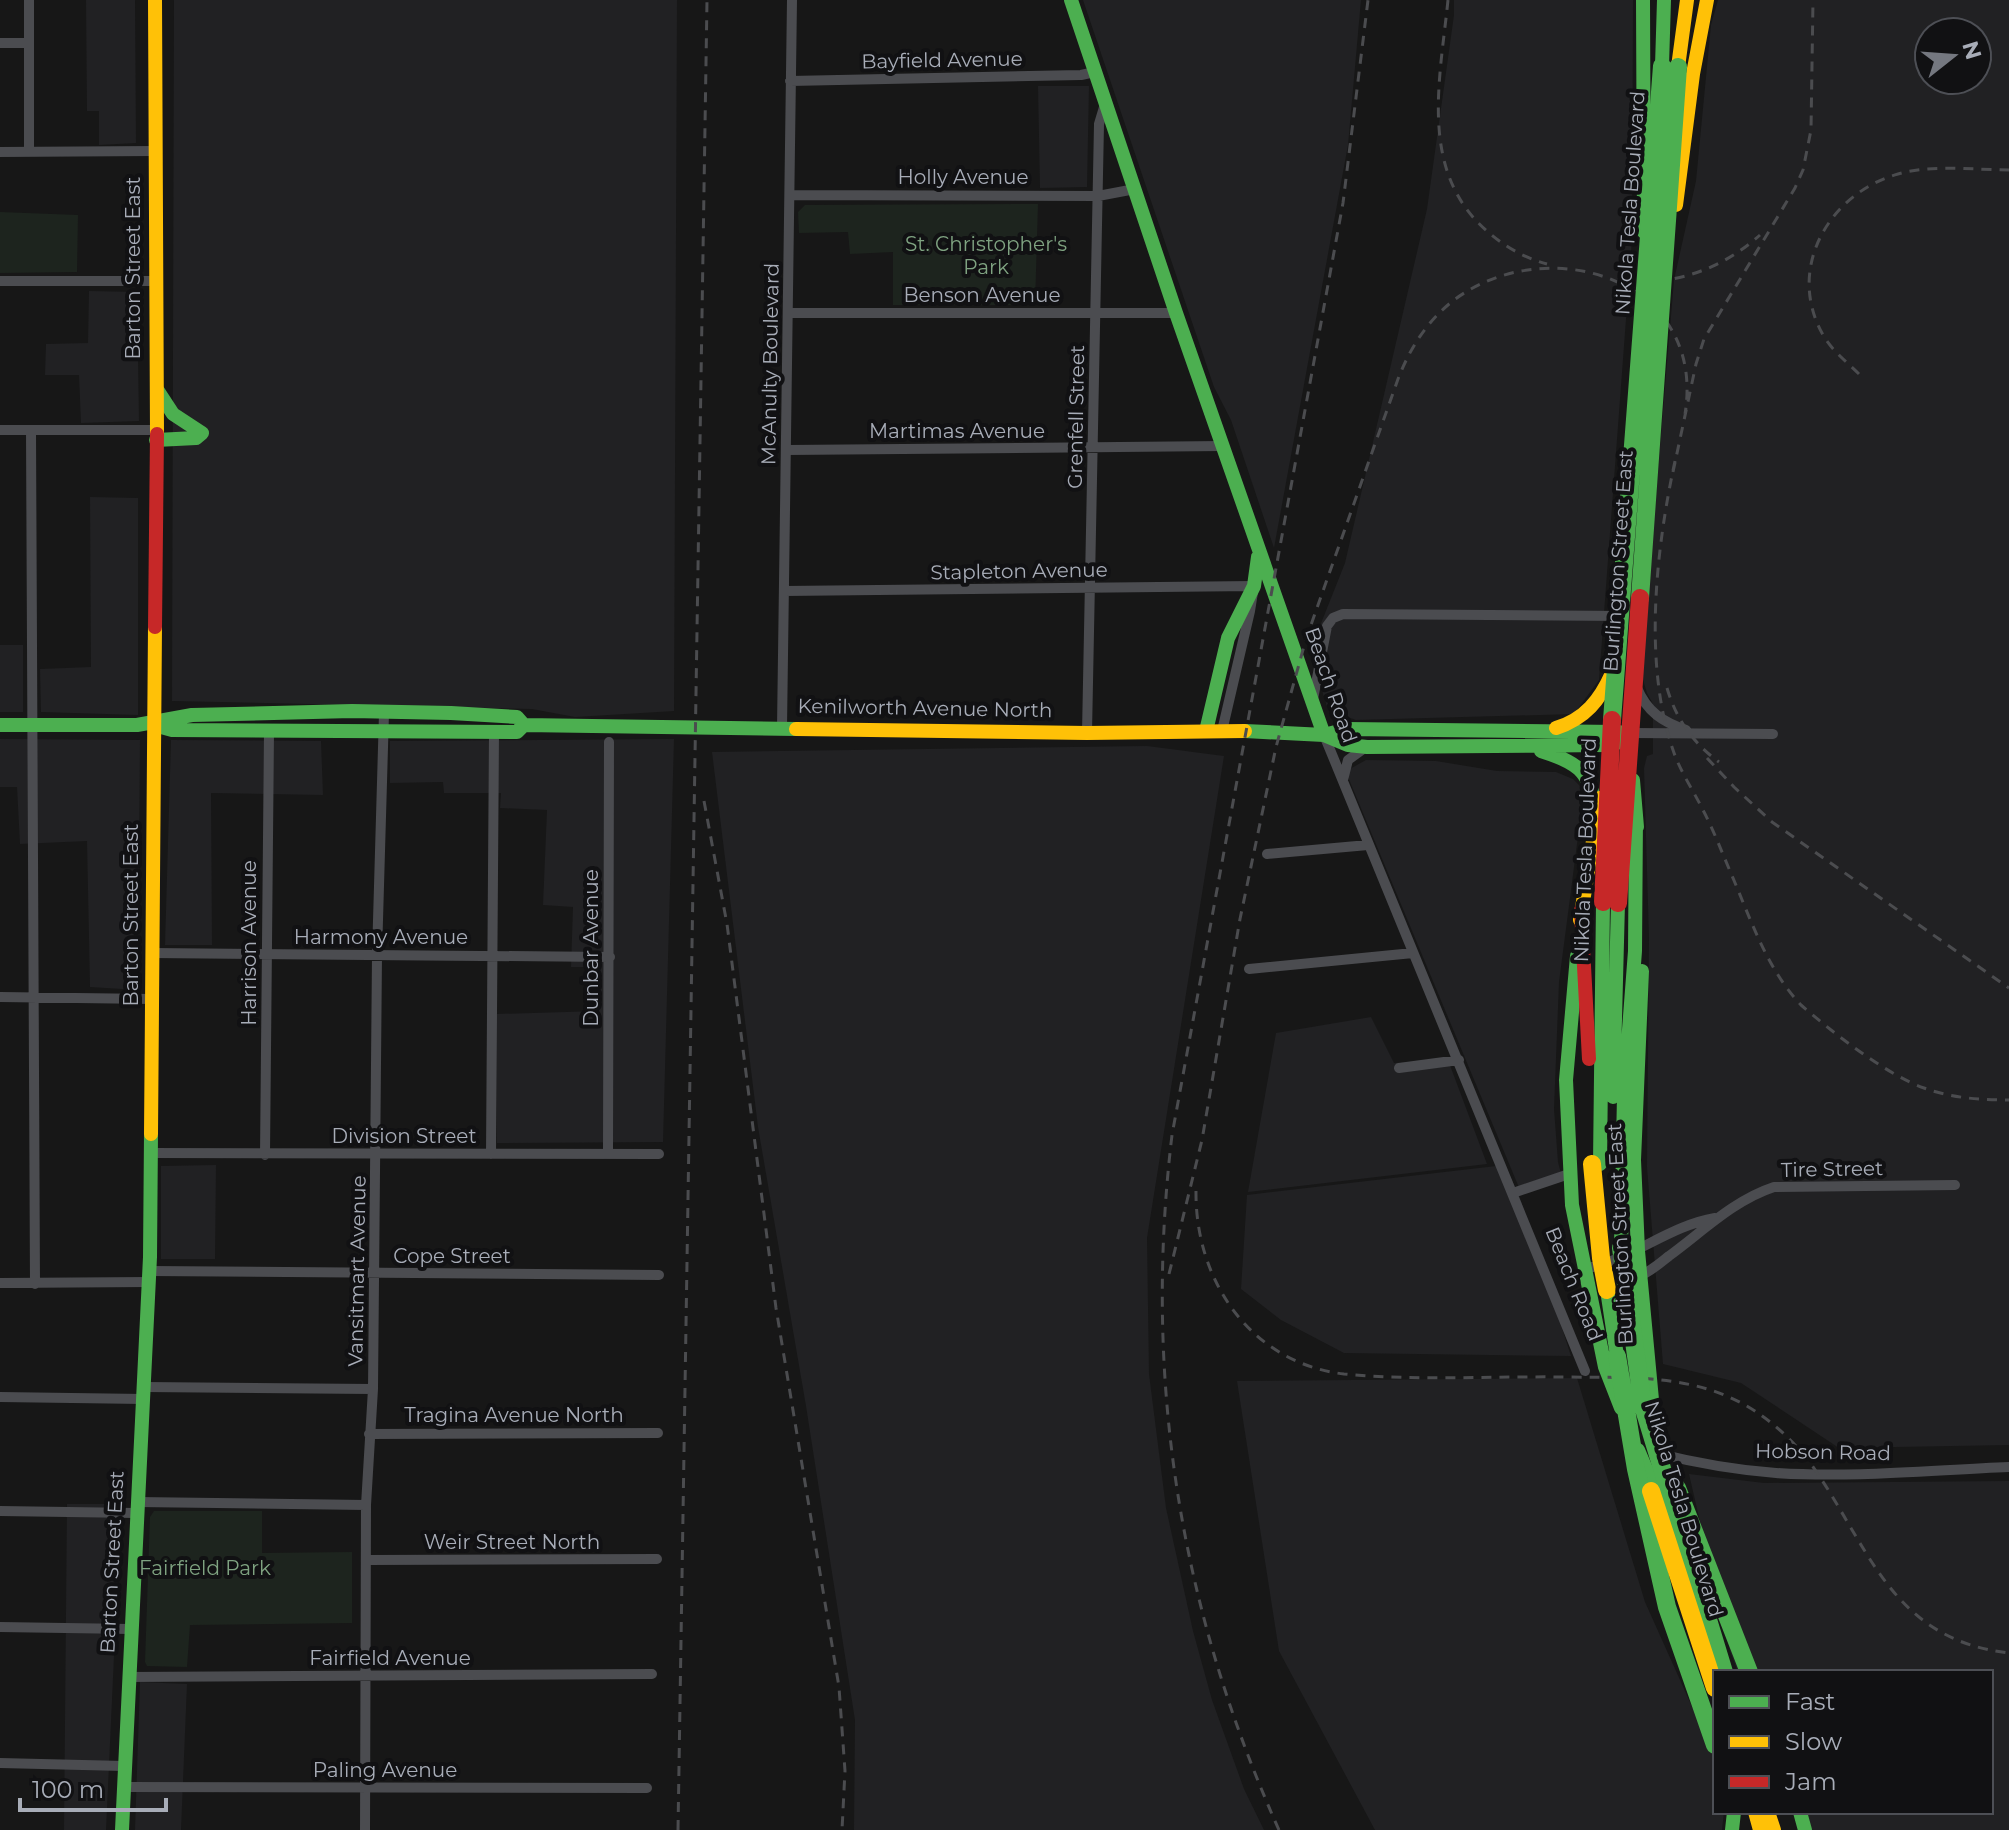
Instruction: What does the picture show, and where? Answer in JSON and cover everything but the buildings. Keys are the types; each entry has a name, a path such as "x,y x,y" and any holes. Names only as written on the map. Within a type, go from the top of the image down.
{"main road":[{"name":"Barton Street East","path":"122,1830 149,1276 156,435 155,0"},
{"name":"Beach Road","path":"1071,0 1176,313 1324,735"},
{"name":"Burlington Street East","path":"1643,0 1642,196 1646,284 1622,616 1624,662 1635,735 1642,964 1629,1249 1641,1276 1648,1452 1664,1511 1720,1670"},
{"name":"Nikola Tesla Boulevard","path":"1664,0 1670,66 1632,687 1611,902 1613,1042 1601,1258 1617,1356 1644,1468 1713,1682"},
{"name":"Nikola Tesla Boulevard","path":"1670,66 1687,0"},
{"name":"Burlington Street East","path":"1648,1452 1610,1384 1584,1269 1569,1174 1566,1080 1581,910 1633,598 1664,284 1693,74 1707,0"},
{"path":"156,388 171,414 199,428 202,433 196,438 156,435"},
{"path":"1214,731 1228,638 1254,586 1259,550"},
{"path":"1541,730 1565,726 1590,710 1624,662"},
{"name":"Kenilworth Avenue North","path":"154,725 172,717 283,713 494,732 517,732 524,725 1087,733 1280,731 1324,735 1348,745 1367,747 1525,747 1635,735"},
{"name":"Kenilworth Avenue North","path":"0,725 154,725 172,730 269,732 503,716 517,717 524,725"},
{"name":"Kenilworth Avenue North","path":"1324,735 1347,729 1541,730 1609,739"},
{"path":"1525,747 1562,757 1579,766 1592,784 1597,812"},
{"path":"1607,1164 1635,951 1636,817"},
{"path":"1581,910 1607,1164 1629,1249"},
{"name":"Nikola Tesla Boulevard","path":"1629,1249 1631,1335 1636,1375 1657,1460 1720,1670"},
{"path":"1631,1335 1648,1410 1748,1670"},
{"path":"1617,1356 1636,1469 1667,1607 1713,1739"}],"street":[{"path":"29,0 29,151"},
{"name":"McAnulty Boulevard","path":"782,728 792,0"},
{"path":"0,43 29,43"},
{"name":"Bayfield Avenue","path":"790,81 1081,75 1095,72"},
{"name":"Grenfell Street","path":"1087,733 1099,124 1106,103"},
{"path":"0,152 155,151"},
{"name":"Holly Avenue","path":"790,195 1098,196 1135,189"},
{"path":"0,281 156,281"},
{"name":"Benson Avenue","path":"789,313 1176,313"},
{"path":"0,430 156,435"},
{"path":"31,431 35,1284"},
{"name":"Martimas Avenue","path":"787,450 1223,446"},
{"name":"Stapleton Avenue","path":"784,591 1254,586"},
{"path":"1313,699 1327,626 1333,618 1343,614 1622,616"},
{"path":"1624,662 1650,710 1663,721 1696,733"},
{"name":"Vansitmart Avenue","path":"365,1830 366,1505 373,1389 377,955 383,722"},
{"name":"Harrison Avenue","path":"265,1155 269,732"},
{"path":"491,1154 494,732"},
{"name":"Kenilworth Avenue North","path":"1635,735 1773,734"},
{"name":"Beach Road","path":"1324,735 1585,1371"},
{"name":"Dunbar Avenue","path":"608,1153 609,742"},
{"path":"1342,782 1348,760 1367,747"},
{"path":"1267,854 1368,845"},
{"name":"Harmony Avenue","path":"152,953 610,957"},
{"path":"1249,969 1413,953"},
{"path":"0,997 152,999"},
{"path":"1399,1068 1459,1060"},
{"name":"Division Street","path":"149,1153 659,1154"},
{"path":"1513,1193 1569,1174"},
{"name":"Tire Street","path":"1641,1276 1717,1217 1774,1187 1955,1185"},
{"name":"Tire Street","path":"1584,1269 1613,1262 1629,1249 1694,1222 1717,1217"},
{"path":"1584,1269 1612,1278 1641,1276"},
{"name":"Cope Street","path":"0,1283 35,1284 149,1276 375,1273 659,1275"},
{"path":"0,1397 373,1389"},
{"name":"Tragina Avenue North","path":"369,1434 658,1433"},
{"name":"Hobson Road","path":"1648,1452 1702,1464 1775,1473 2009,1467"},
{"path":"0,1511 366,1505"},
{"name":"Weir Street North","path":"367,1560 657,1559"},
{"path":"0,1627 130,1629"},
{"name":"Fairfield Avenue","path":"128,1677 652,1674"},
{"path":"0,1763 124,1766"},
{"name":"Paling Avenue","path":"123,1787 647,1788"}],"shaded area":[{"path":"86,0 135,0 136,143 99,145 99,111 87,111"},
{"path":"174,0 677,0 674,711 575,717 532,709 172,701"},
{"path":"1083,0 1361,0 1348,145 1274,548 1231,420 1214,387"},
{"path":"1454,0 1633,0 1632,239 1599,680 1574,714 1356,720 1328,710 1310,651 1345,563 1427,209"},
{"path":"1718,0 2009,0 2009,1445 1839,1448 1741,1383 1663,1364 1647,1167 1649,938 1644,768 1647,756 1653,754 1653,704 1641,673 1674,280 1696,181 1711,25"},
{"path":"1038,86 1089,86 1087,187 1040,188"},
{"path":"89,291 137,292 139,421 81,423 79,375 45,375 46,344 88,343"},
{"path":"90,497 138,498 138,715 41,712 40,669 91,667"},
{"path":"0,645 23,645 23,712 0,712"},
{"path":"0,739 140,740 138,990 90,987 87,841 20,844 17,787 0,787"},
{"path":"674,739 663,1142 497,1143 496,1014 599,1011 599,967 571,967 573,907 543,905 547,810 500,808 501,793 444,793 443,782 390,783 390,741"},
{"path":"171,740 321,741 323,795 211,793 212,945 165,945"},
{"path":"1147,746 1224,756 1147,1238 1149,1374 1166,1508 1193,1631 1212,1700 1244,1789 1264,1830 854,1830 855,1720 758,1127 712,752"},
{"path":"1366,760 1436,761 1497,771 1556,772 1573,779 1580,786 1582,806 1559,982 1554,1109 1558,1162 1563,1181 1542,1178 1520,1190 1348,777 1348,770"},
{"path":"1371,1017 1394,1063 1448,1060 1487,1164 1248,1192 1276,1033"},
{"path":"216,1165 215,1259 161,1259 161,1166"},
{"path":"1505,1165 1520,1198 1571,1356 1344,1353 1281,1320 1241,1289 1247,1195"},
{"path":"1577,1378 1645,1602 1713,1754 1713,1814 1724,1814 1722,1830 1375,1830 1279,1651 1237,1381"},
{"path":"1689,1474 1764,1483 2009,1481 2009,1830 1803,1830 1797,1814 1993,1814 1993,1670 1737,1670 1730,1651"},
{"path":"67,1504 121,1504 106,1830 64,1830"},
{"path":"140,1682 187,1684 181,1830 135,1830"}],"green space":[{"name":"St. Christopher's Park","path":"1038,204 1035,305 893,305 893,252 850,254 848,232 799,233 798,212 805,205"},
{"path":"0,212 78,215 77,272 0,273"},
{"name":"Fairfield Park","path":"154,1511 262,1511 262,1553 352,1552 352,1623 190,1625 187,1667 147,1666 150,1517"}],"railway":[{"path":"678,1830 707,0"},
{"path":"1279,1830 1245,1746 1216,1661 1194,1576 1177,1490 1167,1402 1162,1314 1164,1225 1172,1135 1343,203 1368,0"},
{"path":"1448,0 1441,62 1439,124 1442,153 1451,182 1466,208 1488,232 1516,251 1547,264"},
{"path":"1673,472 1704,339 1803,170 1811,130 1813,0"},
{"path":"1859,374 1826,339 1812,308 1809,283 1812,259 1821,236 1835,215 1852,198 1898,174 1939,168 2009,170"},
{"path":"1621,280 1659,281 1696,273 1730,257 1760,235"},
{"path":"1169,1274 1202,1140 1240,919 1276,747 1306,639 1398,379 1414,346 1444,308 1492,279 1533,269 1574,270 1613,280 1646,300 1671,329 1685,367 1685,414"},
{"path":"1675,461 1662,531 1656,606 1655,644 1664,716 1676,758 1710,825 1768,958 1801,1005 1876,1063 1909,1082 1945,1094 2009,1100"},
{"path":"1667,688 1687,730 1719,762"},
{"path":"1707,758 1772,822 2009,988"},
{"path":"704,801 727,924 776,1308 839,1687 845,1771 842,1830"},
{"path":"1196,1191 1198,1224 1218,1286 1235,1312 1256,1335 1282,1353 1311,1367 1344,1374 1427,1378 1634,1378 1695,1386 1724,1395 1751,1409 1778,1429 1805,1456 1884,1580 1907,1606 1934,1628 1968,1644 2009,1653"}],"traffic: fast":[{"path":"1071,0 1176,313 1324,735"},
{"path":"1643,0 1644,232"},
{"path":"1662,66 1664,0"},
{"path":"1612,720 1662,66"},
{"path":"1640,598 1678,67"},
{"path":"156,440 196,438 202,433 173,414 158,391"},
{"path":"1206,731 1228,638 1254,586 1258,557"},
{"path":"0,725 137,725 192,715 352,711 517,717 524,725"},
{"path":"154,725 172,730 517,732 524,725 796,729"},
{"path":"1324,735 1347,729 1619,732"},
{"path":"1245,731 1324,735 1348,745 1367,747 1609,745 1630,739"},
{"path":"1541,751 1579,769 1589,784 1596,807"},
{"path":"1633,780 1637,827"},
{"path":"1621,1248 1624,1095 1635,951 1636,817"},
{"path":"1600,1164 1603,902"},
{"path":"1613,1097 1618,903"},
{"path":"1577,956 1566,1080 1572,1205 1605,1367 1621,1408"},
{"path":"1642,971 1634,1160 1638,1251 1654,1421"},
{"path":"122,1830 150,1257 151,1134"},
{"path":"1621,1248 1643,1406 1723,1670"},
{"path":"1607,1290 1617,1356"},
{"path":"1617,1356 1636,1469 1667,1607 1713,1739"},
{"path":"1638,1450 1658,1497"},
{"path":"1677,1488 1748,1670"},
{"path":"1732,1830 1734,1814"},
{"path":"1801,1814 1805,1830"}],"traffic: slow":[{"path":"155,0 157,434"},
{"path":"1678,67 1687,0"},
{"path":"1676,205 1693,74 1707,0"},
{"path":"151,1134 155,627"},
{"path":"1556,728 1583,714 1602,692 1612,673"},
{"path":"796,729 1087,733 1245,731"},
{"path":"1580,920 1600,798"},
{"path":"1592,1164 1607,1290"},
{"path":"1651,1491 1713,1682"},
{"path":"1756,1814 1760,1830"},
{"path":"1769,1814 1774,1830"}],"traffic: jam":[{"path":"155,627 157,434"},
{"path":"1618,903 1640,598"},
{"path":"1603,902 1612,720"},
{"path":"1581,910 1589,1059"}]}
